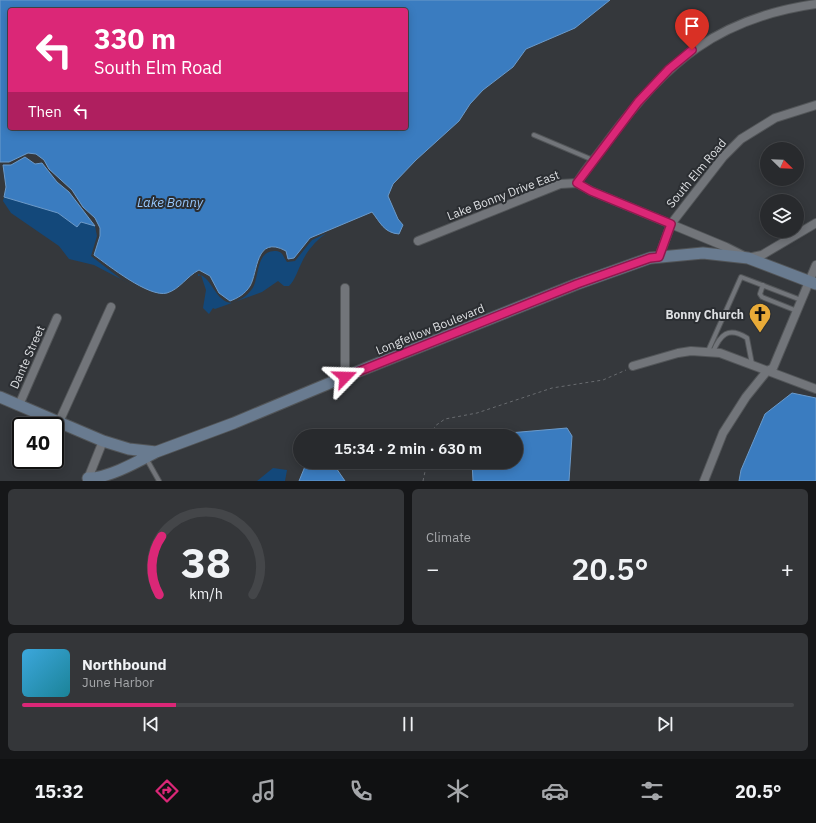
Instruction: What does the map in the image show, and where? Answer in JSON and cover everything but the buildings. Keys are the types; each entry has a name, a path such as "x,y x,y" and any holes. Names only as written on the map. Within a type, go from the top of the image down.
{"street":[{"name":"Lake Bonny Drive East","path":"418,241 560,184 577,183 593,160 650,88 692,50 738,25 759,17 816,4"},
{"name":"South Elm Road","path":"659,257 671,224 723,157 741,139 775,118 816,105"},
{"path":"577,183 591,191 748,258 762,255 816,223"},
{"name":"Longfellow Boulevard","path":"64,424 102,441 129,449 156,452 234,423 577,284 650,258 703,253 748,258 813,282"},
{"path":"704,481 723,433 746,397 767,372 773,368 802,300 813,282 816,265"},
{"path":"345,288 345,377"},
{"path":"61,417 111,307"},
{"name":"Dante Street","path":"19,405 57,318"},
{"path":"633,366 678,353 710,352 732,356 767,372 816,389"},
{"name":"Longfellow Boulevard","path":"0,397 47,417"},
{"path":"87,480 102,441"},
{"path":"87,480 156,452"}],"lane":[{"path":"534,135 593,160"},
{"path":"710,352 741,276 802,300"},
{"path":"763,285 760,294 762,298 797,311"},
{"path":"710,352 719,338 734,332 747,338 752,364"},
{"path":"146,457 159,481"}],"path":[{"path":"435,429 436,426 445,419 477,413 552,388 603,380 633,366"},
{"path":"424,481 427,469"}],"shaded area":[{"path":"4,197 58,213 77,227 81,222 95,226 97,236 91,256 121,279 138,288 94,265 69,259 59,246 11,213 3,201"},
{"path":"327,233 315,243 309,251 289,286 284,286 278,281 262,292 236,301 245,296 252,289 261,261 268,252 279,252 287,262 295,261 312,240"},
{"path":"201,275 207,280 222,299 226,302 232,303 215,309 213,308 209,314 203,308 206,290"},
{"path":"273,468 287,470 285,481 257,481"}],"water":[{"name":"Lake Bonny","path":"0,0 610,0 575,28 526,49 513,67 483,90 470,104 459,121 416,160 393,184 388,196 398,219 403,225 399,234 390,232 386,229 372,212 310,238 294,258 288,259 286,251 276,247 268,247 259,257 253,280 248,289 236,299 230,301 219,293 210,276 199,270 176,289 167,293 150,291 129,280 94,255 100,236 100,228 95,218 83,207 72,190 49,169 44,160 36,154 28,153 9,162 0,162"},
{"path":"25,157 35,164 42,163 57,182 69,192 95,226 81,222 77,227 58,213 4,197 6,187 3,165 11,165"},
{"path":"792,393 816,398 816,481 739,481 741,470 765,414"},
{"path":"567,428 572,436 569,481 473,481 472,469 523,469 523,432"},
{"path":"304,469 337,469 345,481 299,481"}],"place":[{"name":"Bonny Church","path":"760,334"}],"route":[{"path":"345,377 577,284 650,258 659,257 671,224 583,188 577,183 582,174 618,127 650,88 669,69 692,50"}]}
